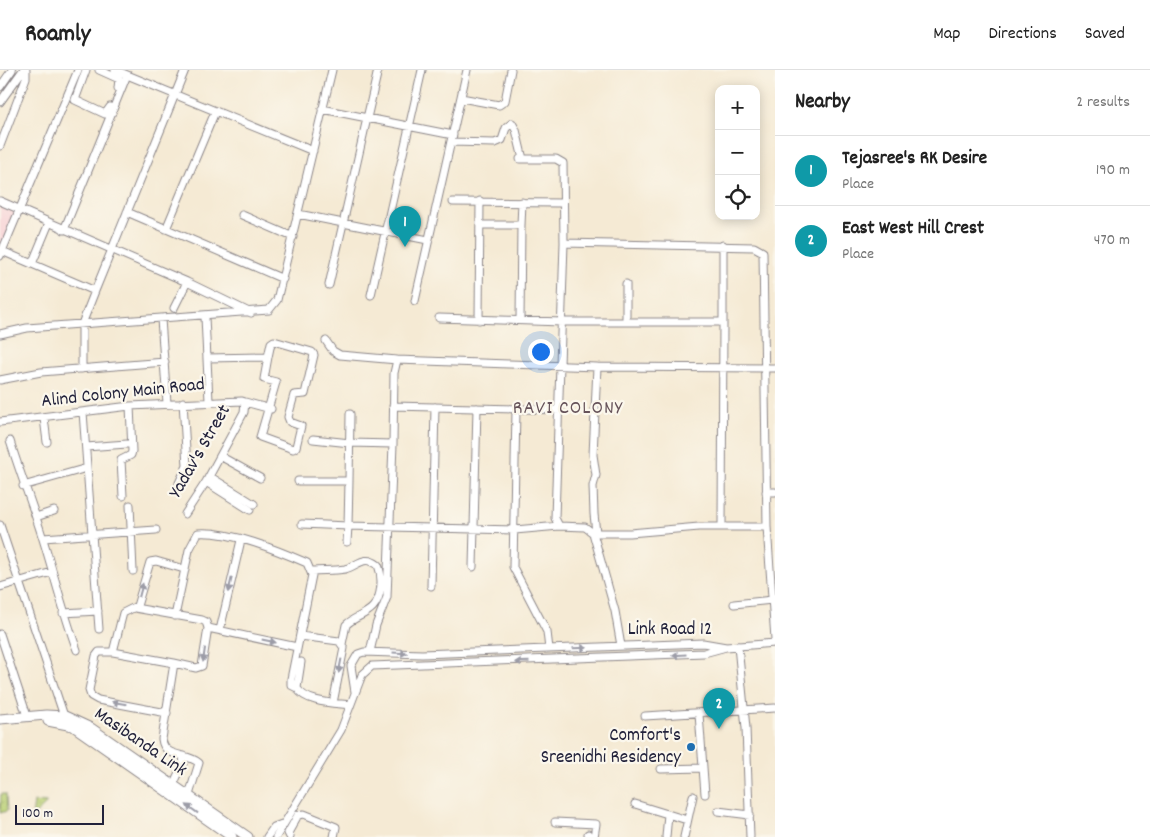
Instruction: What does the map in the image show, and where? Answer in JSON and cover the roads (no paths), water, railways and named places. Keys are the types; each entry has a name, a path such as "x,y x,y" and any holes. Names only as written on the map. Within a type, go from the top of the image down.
{"main road":[{"name":"Masibanda Link","path":"0,720 27,716 66,719 189,795 248,837"},
{"path":"0,726 66,719"},
{"path":"96,737 232,837"}],"street":[{"path":"0,87 12,70"},
{"path":"0,102 24,70"},
{"path":"0,146 26,78 24,70"},
{"path":"78,70 1,254 32,264 95,291"},
{"path":"86,70 75,100 105,114 120,82 114,72"},
{"path":"100,70 127,75 313,151"},
{"path":"82,369 82,324 185,70"},
{"path":"0,334 27,328 266,312 274,306 283,279 332,70"},
{"path":"329,285 378,70"},
{"path":"371,295 422,70"},
{"path":"415,301 467,70"},
{"path":"461,98 499,105 505,101 511,70"},
{"path":"64,230 127,75"},
{"path":"322,109 409,126 452,138 495,143 502,140 506,128 512,123 516,130 521,159 556,159 563,163 562,203 564,242 555,518 559,526"},
{"path":"166,229 216,112"},
{"path":"0,201 187,282 252,313"},
{"path":"479,320 480,201"},
{"path":"453,202 562,203"},
{"path":"520,320 522,202"},
{"path":"127,212 283,279"},
{"path":"298,214 428,240"},
{"path":"242,215 293,237"},
{"path":"32,264 49,223"},
{"path":"480,225 521,225"},
{"path":"564,242 754,246 762,252 767,527 775,639"},
{"path":"722,526 723,246"},
{"path":"174,308 187,282"},
{"path":"626,284 626,322"},
{"path":"205,317 209,401"},
{"path":"439,318 562,322 722,322"},
{"path":"161,319 167,403"},
{"path":"274,341 312,352 314,355 305,394 294,395 288,417 290,422 302,426 296,447 287,448 261,439 260,435 276,382 264,379 268,357 270,343 274,341"},
{"path":"326,341 333,351 340,355 397,360 597,367 723,366 775,368"},
{"path":"207,358 268,357"},
{"path":"355,693 351,666 353,659 358,654 370,652 377,622 388,597 392,527 394,374 397,360"},
{"path":"0,380 28,374 165,362"},
{"path":"597,367 593,455 596,475 593,486 594,533 615,611 621,646"},
{"name":"Alind Colony Main Road","path":"0,422 130,406 183,402 209,401 245,404 269,409"},
{"path":"178,483 187,466 183,402"},
{"name":"Yadav's Street","path":"185,514 220,456 245,404"},
{"path":"124,496 121,460 132,454 130,406"},
{"path":"393,406 560,410"},
{"path":"431,586 435,407"},
{"path":"473,567 476,408"},
{"path":"516,410 513,567 547,632 549,649"},
{"path":"83,412 99,629"},
{"path":"347,542 350,414"},
{"path":"44,418 47,442"},
{"path":"313,439 350,443 393,444"},
{"path":"10,441 23,486 43,538 63,613 77,650"},
{"path":"86,447 127,444"},
{"path":"220,456 260,478"},
{"path":"23,486 87,468"},
{"path":"207,479 252,507"},
{"path":"298,481 349,480"},
{"path":"766,492 775,492"},
{"path":"130,505 133,570"},
{"path":"36,517 54,511"},
{"path":"302,524 392,527 432,526 515,530 559,526 585,527 594,533 722,526 767,527"},
{"path":"0,525 66,719"},
{"path":"43,538 92,533 156,530"},
{"path":"174,616 191,543 198,533 216,534 241,540 307,564 312,571 290,683 306,697 350,705"},
{"path":"220,630 241,540"},
{"path":"312,571 345,569 361,560 375,562 380,569 379,597 374,605 346,625 342,644 344,648 333,703"},
{"path":"135,608 150,562 156,561 184,569"},
{"path":"0,587 18,580 52,572"},
{"path":"734,604 772,600"},
{"path":"374,605 382,612"},
{"path":"113,652 122,616 127,610 135,608 206,622 208,628 202,666 196,668 113,652 99,652 96,656 89,690 91,696 98,700 167,713"},
{"path":"63,613 98,611"},
{"path":"365,612 377,622"},
{"path":"208,628 297,647"},
{"path":"0,634 27,716"},
{"path":"300,636 339,641 342,644"},
{"name":"Link Road 12","path":"370,652 422,654 703,642 726,647"},
{"path":"726,647 775,644"},
{"path":"738,646 744,709 750,837"},
{"name":"Link Road 12","path":"276,837 282,824 341,730 362,676 372,666 704,653 726,647"},
{"path":"297,688 300,662"},
{"path":"174,663 163,745 168,752 194,758 199,763 189,795"},
{"path":"645,716 775,708"},
{"path":"699,714 705,794"},
{"path":"173,785 184,756"},
{"path":"661,769 703,768"},
{"path":"684,837 693,796"},
{"path":"635,804 687,820"},
{"path":"718,811 750,815"},
{"path":"290,837 288,833 298,815 304,814 336,827 334,837"},
{"path":"666,837 668,814"},
{"path":"556,822 596,824 591,835"},
{"name":"Link Road 12","path":"268,837 274,827 282,824"}],"place":[{"name":"Tejasree's RK Desire","path":"405,247"},
{"name":"East West Hill Crest","path":"719,729"},
{"name":"Comfort's Sreenidhi Residency","path":"691,747"}],"district":[{"name":"RAVI COLONY","path":"568,409"}]}
